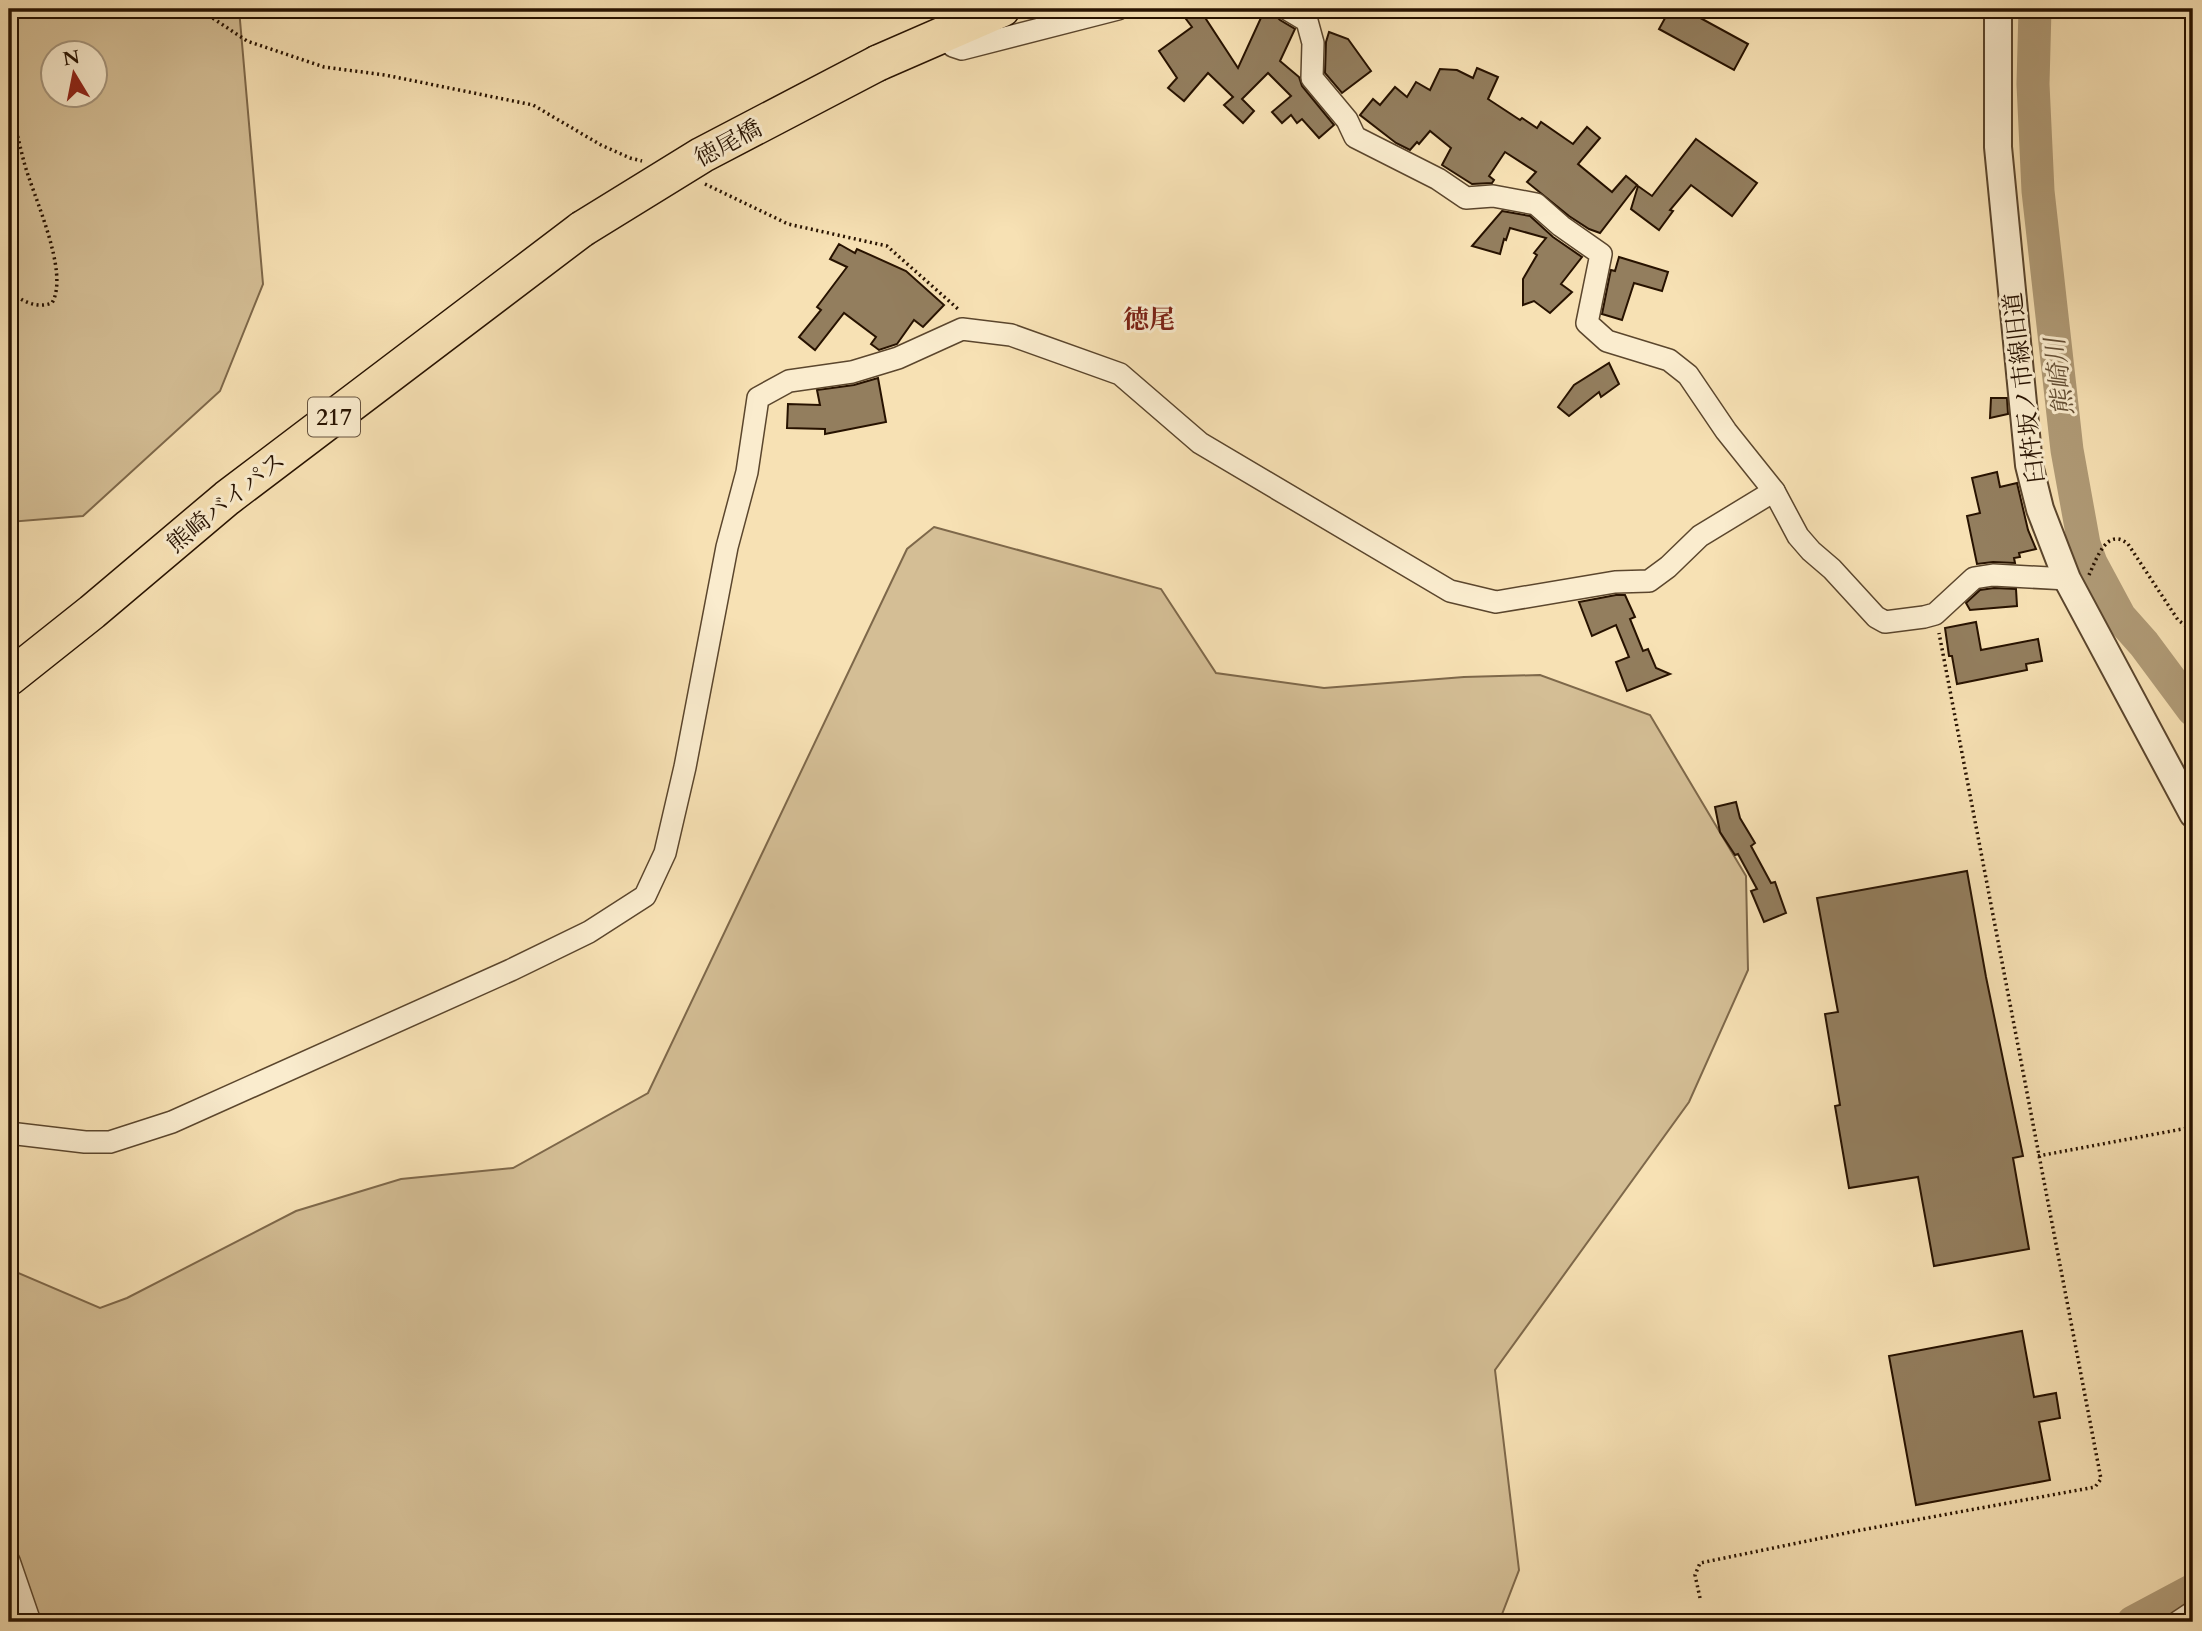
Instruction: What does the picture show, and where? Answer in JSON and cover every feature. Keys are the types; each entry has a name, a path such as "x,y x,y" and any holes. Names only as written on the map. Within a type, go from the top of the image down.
{"highway":[{"name":"217","path":"945,34 1002,9"},
{"name":"徳尾橋","path":"582,229 702,156 878,63 945,34"},
{"name":"熊崎バイパス","path":"9,678 227,498 582,229"}],"street":[{"path":"945,34 953,46 961,49 1118,9"},
{"path":"1287,9 1307,20 1313,43 1312,78 1346,120 1355,137 1438,179 1466,198 1493,196 1536,204 1561,226 1601,254 1587,323 1606,341 1669,360 1688,375 1726,431 1774,491 1788,520 1811,551 1832,569 1876,617 1885,621 1935,614 1974,578 1993,575 2077,580"},
{"name":"臼杵坂ノ市線旧道","path":"1998,9 1998,147 2029,465 2040,509 2193,814"},
{"path":"9,1133 85,1142 110,1142 172,1122 511,971 589,932 645,896 665,853 685,767 726,547 747,472 758,398 789,381 852,372 898,358 962,329 1012,335 1120,374 1200,443 1450,592 1496,602 1615,582 1649,581 1700,536 1774,491"},
{"path":"9,1561 30,1622"},
{"path":"2178,1622 2193,1612"}],"path":[{"path":"199,9 247,41 324,67 385,75 533,105 601,145 643,161"},
{"path":"9,93 24,163 46,225 57,279 57,296 52,303 44,306 28,303 9,290"},
{"path":"700,181 788,225 887,246 960,310 962,329"},
{"path":"2077,580 2104,545 2113,539 2125,541 2178,620 2193,626"},
{"path":"1700,1598 1695,1575 1700,1563 2095,1487 2101,1479 1935,614"},
{"path":"2038,1156 2193,1127"}],"shaded area":[{"path":"9,9 239,9 263,284 220,391 83,516 9,522"},
{"path":"934,527 1161,589 1216,673 1324,688 1464,677 1540,675 1650,715 1746,876 1748,970 1689,1102 1495,1370 1519,1570 1499,1622 9,1622 9,1269 100,1308 127,1298 296,1211 401,1179 513,1168 648,1093 907,549"}],"building":[{"path":"1265,9 1274,9 1280,20 1295,29 1280,61 1299,77 1302,86 1334,125 1319,138 1302,119 1297,123 1291,115 1282,123 1272,112 1291,96 1268,73 1242,99 1254,111 1243,123 1224,105 1233,97 1208,73 1184,101 1168,88 1177,78 1159,51 1192,27 1186,19 1200,10 1238,68"},
{"path":"1670,9 1684,9 1748,44 1734,70 1659,29"},
{"path":"1329,32 1348,39 1371,71 1342,93 1325,73"},
{"path":"1477,68 1498,77 1488,99 1520,120 1522,118 1537,128 1541,122 1573,144 1587,127 1600,138 1578,164 1612,192 1626,176 1637,185 1600,233 1569,216 1527,182 1536,172 1505,152 1489,176 1494,180 1492,183 1472,184 1442,165 1451,148 1430,131 1410,150 1396,143 1360,115 1373,99 1380,105 1395,87 1407,97 1416,82 1430,90 1440,69 1457,70 1473,78"},
{"path":"1696,139 1757,183 1732,216 1691,185 1670,210 1673,211 1659,230 1631,209 1638,186 1652,196"},
{"path":"1502,211 1530,216 1553,237 1582,257 1561,284 1572,292 1550,313 1534,301 1523,305 1523,279 1537,255 1534,253 1546,238 1510,228 1500,254 1472,246"},
{"path":"839,244 855,253 857,249 906,271 944,305 923,327 914,320 897,344 879,350 871,344 876,337 844,313 815,350 799,337 821,310 817,307 847,267 830,259"},
{"path":"1619,257 1668,272 1662,291 1634,283 1622,320 1602,314 1611,270 1615,271"},
{"path":"1609,363 1619,384 1601,397 1599,392 1569,416 1558,407 1574,385"},
{"path":"878,378 886,422 825,434 825,429 787,428 788,404 820,405 817,390 854,385"},
{"path":"1991,398 2007,398 2008,414 1990,418"},
{"path":"1997,472 2000,487 2017,483 2028,530 2036,549 2019,553 2020,557 2014,558 2015,563 1977,564 1967,516 1980,513 1972,478"},
{"path":"2016,589 2017,606 1970,610 1966,603 1980,590"},
{"path":"1625,595 1635,617 1630,619 1643,651 1648,649 1656,668 1670,674 1627,691 1616,662 1629,657 1616,625 1592,636 1579,602"},
{"path":"1976,622 1981,650 2038,639 2042,661 2026,664 2027,670 1957,684 1945,628"},
{"path":"1736,802 1740,818 1755,843 1751,846 1771,883 1775,882 1786,913 1764,922 1751,891 1757,889 1738,854 1735,855 1720,832 1715,807"},
{"path":"1967,871 2023,1156 2013,1158 2029,1249 1934,1266 1918,1177 1849,1188 1835,1106 1840,1105 1825,1014 1838,1012 1817,898"},
{"path":"2022,1331 2034,1397 2056,1393 2060,1418 2039,1422 2050,1480 1916,1505 1889,1356"}],"waterway":[{"name":"熊崎川","path":"2035,9 2033,84 2038,191 2067,450 2084,544 2091,563 2120,617 2144,644 2193,710"},
{"name":"熊崎川","path":"2133,1622 2193,1590"}],"district":[{"name":"徳尾","path":"1149,319"}]}
